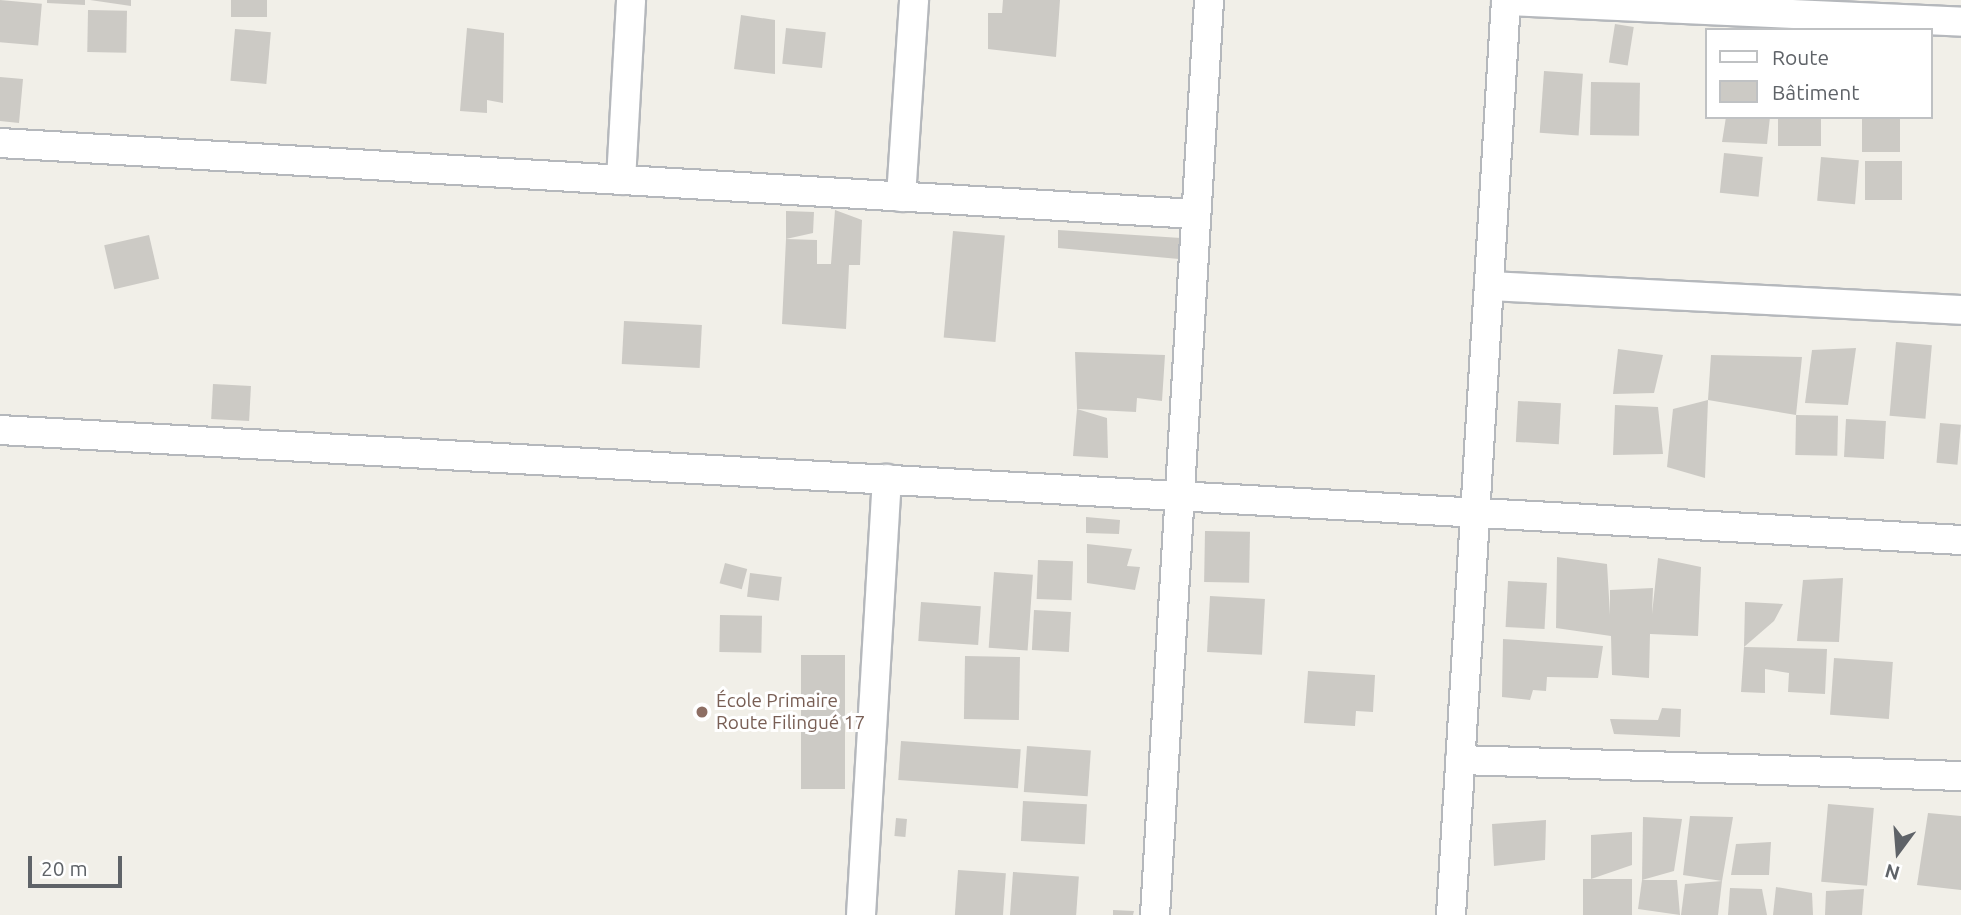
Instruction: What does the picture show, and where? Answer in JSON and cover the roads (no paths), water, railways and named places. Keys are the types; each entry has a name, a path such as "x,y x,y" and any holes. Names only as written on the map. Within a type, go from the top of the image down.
{"street":[{"path":"621,180 631,0"},
{"path":"901,197 914,0"},
{"path":"1155,915 1209,0"},
{"path":"1451,915 1506,0 1961,22"},
{"path":"0,144 1196,214"},
{"path":"1489,286 1961,310"},
{"path":"0,430 1961,540"},
{"path":"861,915 887,479"},
{"path":"1460,760 1961,776"}],"place":[{"name":"École Primaire Route Filingué 17","path":"702,712"}]}
